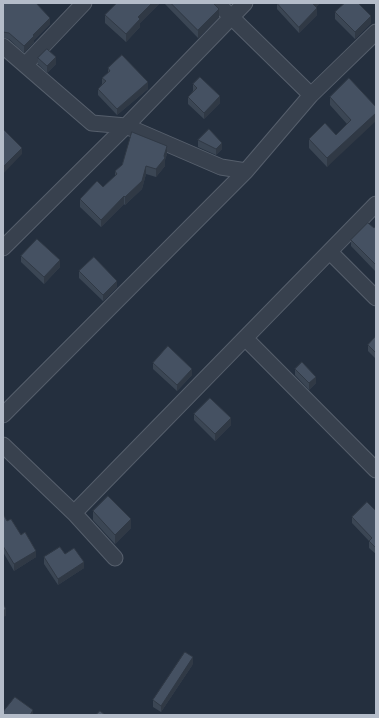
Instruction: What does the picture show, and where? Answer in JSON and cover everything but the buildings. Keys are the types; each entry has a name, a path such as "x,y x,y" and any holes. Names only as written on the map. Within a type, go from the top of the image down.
{"street":[{"path":"25,65 84,3"},
{"path":"217,3 311,95"},
{"path":"3,248 126,126 245,3"},
{"path":"3,415 246,172 311,95 376,32"},
{"path":"3,46 92,123 126,126 221,167 246,172"},
{"path":"74,513 376,204"},
{"path":"330,252 376,298"},
{"path":"245,338 376,470"},
{"path":"3,445 74,513 115,558"}]}
